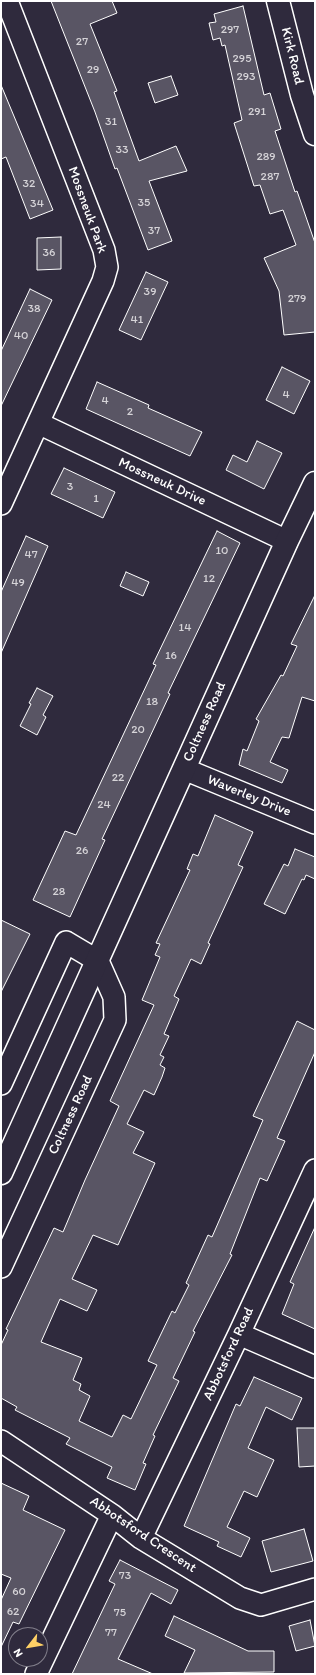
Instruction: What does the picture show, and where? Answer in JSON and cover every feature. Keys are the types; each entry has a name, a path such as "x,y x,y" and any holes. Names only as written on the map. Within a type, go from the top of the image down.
{"street":[{"name":"Mossneuk Park","path":"1,504 107,267 104,250 8,23 7,1"},
{"name":"Kirk Road","path":"278,1 302,95 315,134"},
{"name":"Mossneuk Drive","path":"38,423 287,541"},
{"name":"Coltness Road","path":"1,1173 287,541 315,483"},
{"name":"Waverley Drive","path":"184,769 315,823"},
{"path":"1,1084 66,942 98,961"},
{"name":"Coltness Road","path":"1,1267 115,1020 114,997 98,961"},
{"name":"Abbotsford Road","path":"141,1538 239,1334 315,1170"},
{"path":"239,1334 315,1367"},
{"name":"Abbotsford Crescent","path":"1,1440 112,1515 141,1538 240,1598 261,1605 315,1589"},
{"path":"36,1674 112,1515"}],"building":[{"path":"51,1 112,1 117,13 90,24 117,91 114,92 139,161 176,146 187,171 149,181 172,241 148,250 117,168 115,169 95,112"},
{"path":"243,6 264,95 270,93 281,129 275,131 295,192 297,191 315,243 315,332 284,335 279,291 264,258 296,245 283,210 270,214 260,185 254,186 234,123 242,120 225,45 222,46 220,38 213,40 209,23 216,22 214,14"},
{"path":"171,76 178,95 155,103 148,83"},
{"path":"1,85 53,210 30,219 6,157 1,159"},
{"path":"61,237 61,269 37,270 37,238"},
{"path":"146,272 168,282 141,340 119,330"},
{"path":"30,289 52,300 1,406 1,351"},
{"path":"282,367 310,381 294,414 266,400"},
{"path":"97,382 149,405 148,408 202,432 190,456 86,409"},
{"path":"257,441 282,453 264,489 226,470 233,455 247,462"},
{"path":"64,468 115,492 103,518 51,494"},
{"path":"217,531 240,543 168,693 170,694 102,839 105,840 70,917 33,900 65,831 76,835 156,665 153,664"},
{"path":"26,536 48,546 1,653 1,592"},
{"path":"126,572 149,582 143,596 120,586"},
{"path":"315,595 315,701 302,697 289,738 282,737 270,762 288,770 282,783 239,765 243,749 247,751 259,721 256,719 281,675 283,676 297,646 291,644"},
{"path":"37,688 53,696 43,715 46,717 37,735 20,726"},
{"path":"215,815 253,832 238,865 243,867 208,943 210,944 201,964 191,959 174,996 179,999 164,1034 169,1036 160,1055 164,1057 160,1065 165,1068 162,1077 154,1095 144,1090 127,1124 144,1132 133,1153 155,1163 118,1245 93,1235 72,1279 97,1290 87,1311 60,1299 41,1342 82,1358 73,1380 81,1384 79,1390 90,1396 79,1421 112,1437 123,1415 131,1419 157,1365 148,1361 172,1311 175,1313 189,1285 186,1283 208,1235 212,1237 263,1120 253,1116 297,1021 315,1030 315,1052 277,1138 285,1141 267,1181 260,1178 230,1254 232,1255 193,1331 195,1332 173,1378 179,1381 153,1435 155,1436 143,1463 146,1464 135,1490 107,1478 112,1467 66,1444 70,1438 15,1410 17,1407 1,1398 1,1345 8,1330 6,1329 54,1228 63,1232 119,1106 110,1101 154,1005 142,1000 160,957 155,955 160,944 156,943 190,870 187,869 193,854 198,856"},
{"path":"295,849 315,857 315,879 306,875 304,880 302,879 285,914 264,904 284,864 288,866"},
{"path":"1,920 30,934 1,992"},
{"path":"315,1227 315,1329 282,1314 294,1284 290,1282"},
{"path":"254,1377 302,1398 292,1420 266,1407 248,1448 274,1460 257,1497 244,1491 227,1527 250,1538 241,1557 217,1546 219,1542 184,1526 236,1404 240,1406"},
{"path":"297,1428 315,1428 315,1466 299,1467"},
{"path":"1,1483 29,1496 23,1510 65,1530 19,1624 13,1622 11,1627 8,1627 8,1632 1,1647 1,1600 11,1578 1,1574"},
{"path":"304,1529 313,1561 271,1572 262,1541"},
{"path":"120,1560 178,1590 171,1604 151,1593 118,1659 153,1674 72,1674 115,1584 109,1581"},
{"path":"174,1616 248,1651 274,1651 274,1672 184,1673 195,1650 165,1636"},
{"path":"310,1620 315,1646 296,1651 289,1626"}]}
